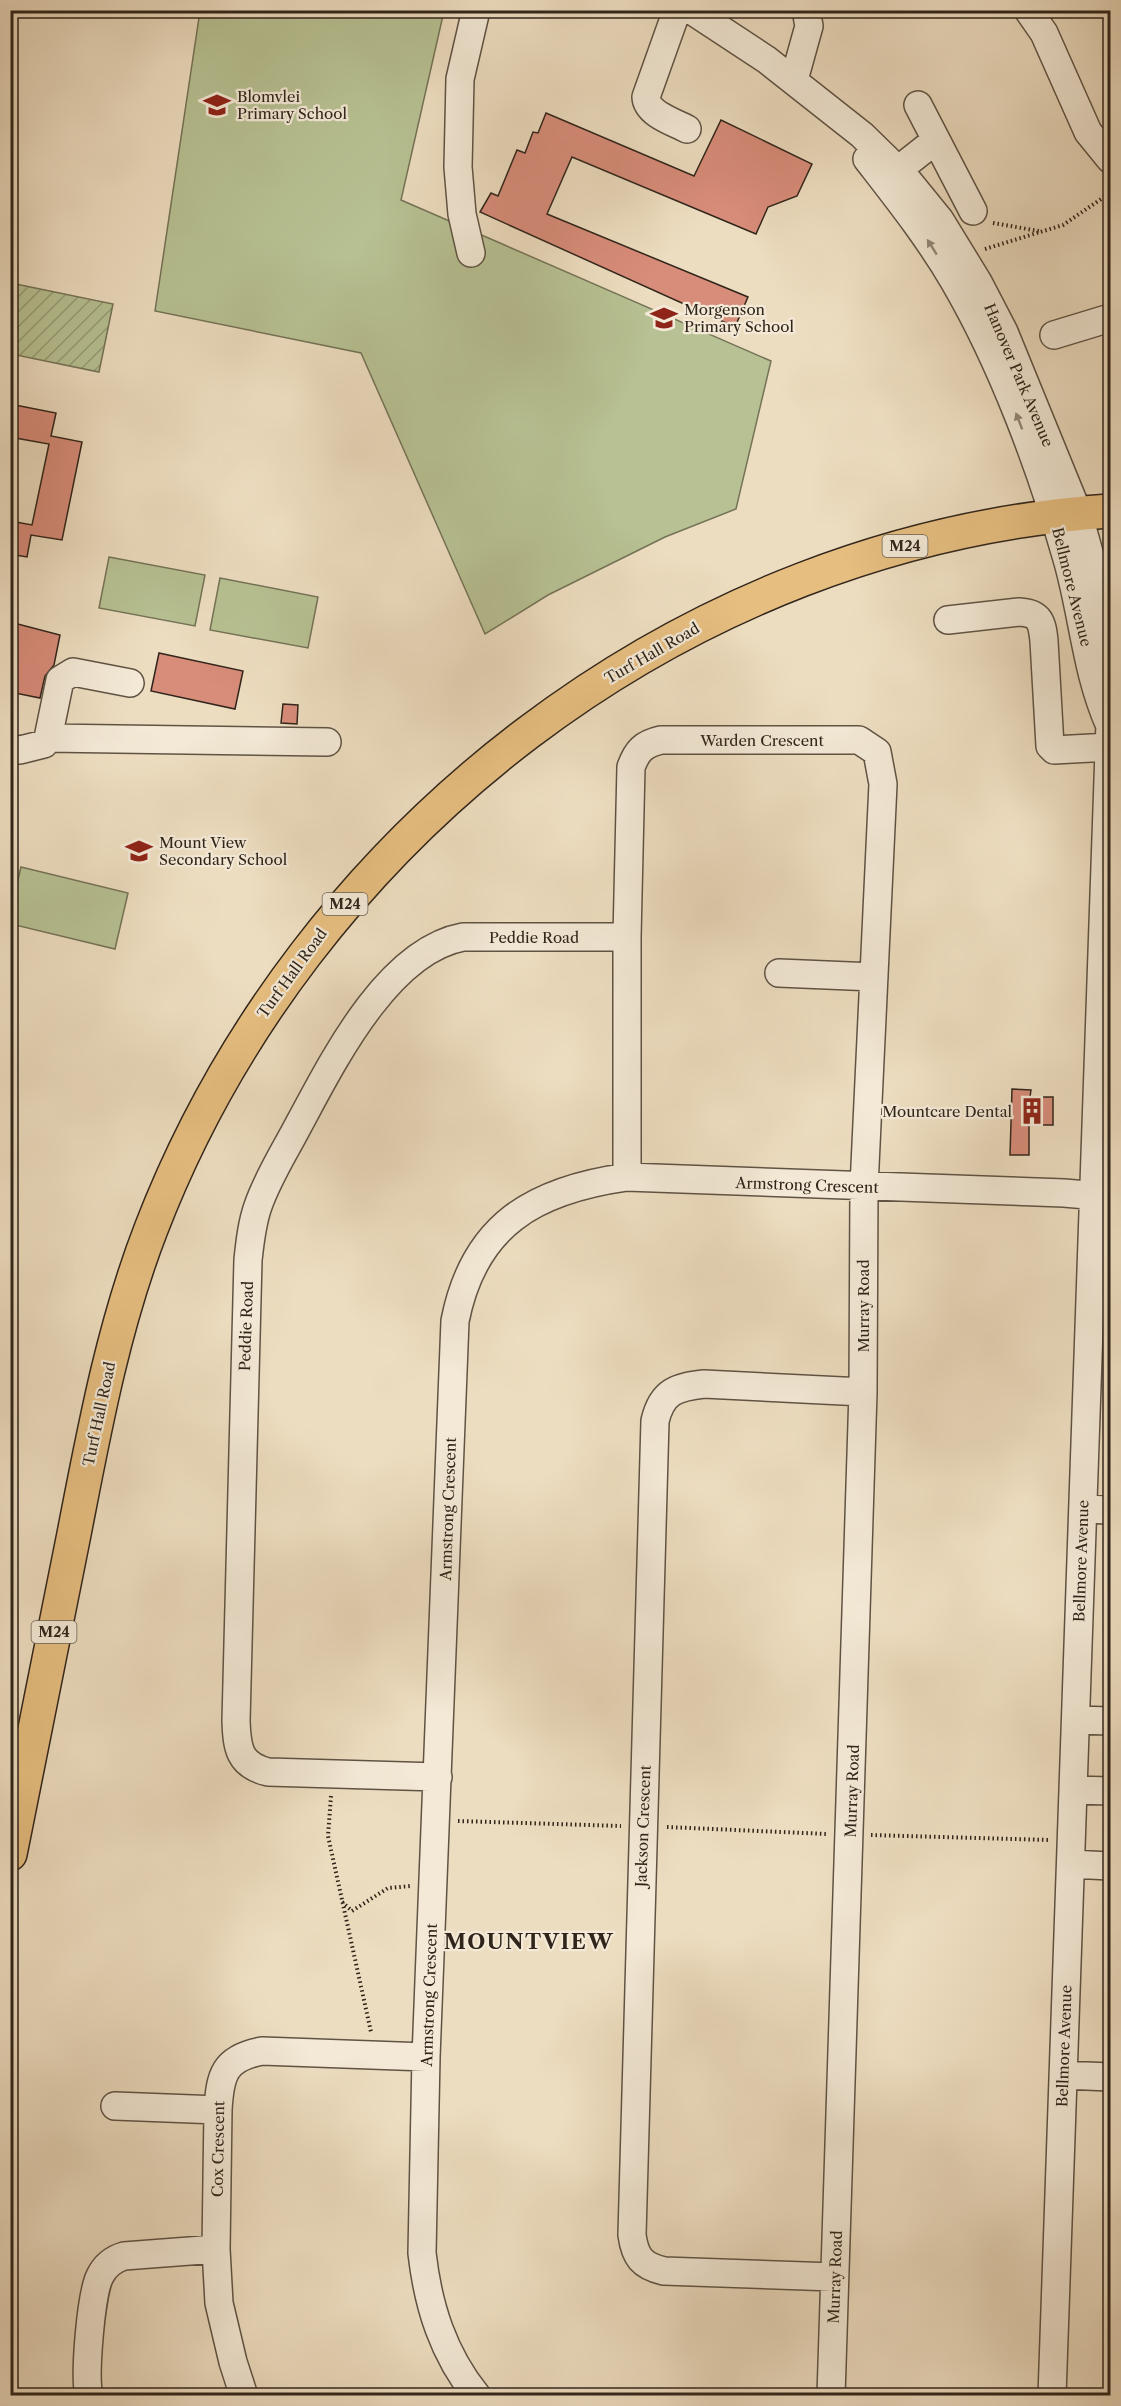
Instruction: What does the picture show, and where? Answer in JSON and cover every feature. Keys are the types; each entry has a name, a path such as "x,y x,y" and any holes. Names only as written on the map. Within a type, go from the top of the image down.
{"main road":[{"name":"Turf Hall Road","path":"10,1854 98,1410 132,1283 164,1196 204,1112 242,1044 308,949 371,874 444,801 527,732 582,693 636,661 733,609 856,561 919,542 1009,522 1110,511"}],"street":[{"path":"471,253 462,214 458,167 460,79 476,10"},
{"path":"677,10 646,97 646,104 651,110 687,129"},
{"path":"794,80 809,26 806,10"},
{"path":"1028,10 1044,33 1088,132 1110,159"},
{"name":"Hanover Park Avenue","path":"700,13 794,80 861,135 898,170 940,220 978,282 1004,332 1066,515"},
{"path":"918,105 981,217"},
{"name":"Hanover Park Avenue","path":"830,110 922,231 954,282 1066,515"},
{"path":"898,170 936,140"},
{"path":"1054,335 1110,318"},
{"name":"Bellmore Avenue","path":"1066,515 1108,623 1110,653"},
{"name":"Bellmore Avenue","path":"1052,2396 1083,1509 1102,1197 1110,747 1110,724 1097,688 1079,601 1066,515"},
{"path":"948,620 1019,612 1030,613 1037,617 1042,627 1044,641 1050,746 1054,750 1110,747"},
{"path":"10,749 35,748 44,744 48,738 60,680 65,675 73,672 130,682"},
{"path":"48,738 327,742"},
{"name":"Warden Crescent","path":"627,1177 627,938 631,767 639,749 649,742 661,740 859,740 877,752 883,783 864,1187"},
{"name":"Peddie Road","path":"438,1777 268,1772 249,1766 243,1759 236,1736 248,1260 253,1223 266,1186 341,1046 381,994 413,960 438,944 463,938 627,938"},
{"path":"779,973 874,978"},
{"name":"Armstrong Crescent","path":"477,2396 465,2381 444,2343 434,2318 425,2280 422,2253 426,2057 455,1322 459,1300 482,1251 513,1217 531,1205 570,1188 627,1177 1064,1193 1102,1197"},
{"name":"Murray Road","path":"831,2396 863,1392 864,1187"},
{"name":"Jackson Crescent","path":"834,2277 664,2271 645,2265 634,2250 632,2235 655,1432 658,1409 665,1397 673,1390 688,1386 704,1384 863,1392"},
{"path":"1083,1509 1110,1510"},
{"path":"1076,1712 1110,1705"},
{"path":"1076,1712 1110,1721"},
{"path":"1074,1790 1110,1791"},
{"path":"1071,1864 1110,1866"},
{"name":"Cox Crescent","path":"243,2396 223,2324 216,2249 218,2110 219,2090 224,2073 244,2055 261,2051 426,2057"},
{"path":"1063,2075 1110,2077"},
{"path":"115,2106 218,2110"},
{"path":"89,2396 87,2374 95,2287 103,2270 116,2259 124,2256 216,2249"}],"path":[{"path":"978,251 1063,225 1110,193"},
{"path":"981,217 1039,231"},
{"path":"332,1774 328,1836 373,2038 370,2055"},
{"path":"453,1824 459,1820 632,1826"},
{"path":"665,1827 838,1834"},
{"path":"862,1835 1057,1840"},
{"path":"341,1902 352,1911 388,1888 433,1883"}],"green space":[{"path":"200,11 444,11 401,200 771,361 736,509 665,537 548,595 485,634 361,353 155,311"},
{"path":"11,283 113,304 99,372 11,354"},
{"path":"109,557 205,575 195,626 99,608"},
{"path":"220,578 318,597 308,648 210,630"},
{"path":"21,867 128,893 115,949 11,924 11,910"}],"building":[{"name":"Morgenson Primary School","path":"546,113 694,176 721,120 812,164 797,196 768,207 756,234 572,157 547,214 748,297 735,327 480,212 491,193 498,196 517,150 525,153 533,132 538,133"},
{"path":"10,404 56,413 51,436 82,442 62,540 31,535 27,557 10,554 10,521 32,525 49,444 10,437"},
{"path":"10,622 60,635 54,665 45,676 40,698 10,692"},
{"path":"159,653 243,671 235,709 151,691"},
{"path":"283,704 298,705 297,724 281,723"},
{"name":"Mountcare Dental","path":"1012,1089 1031,1090 1030,1097 1053,1097 1053,1125 1029,1125 1029,1155 1010,1155"}],"place":[{"name":"Blomvlei Primary School","path":"217,105"},
{"name":"Morgenson Primary School","path":"664,318"},
{"name":"Mount View Secondary School","path":"139,851"},
{"name":"Mountcare Dental","path":"1032,1111"}],"district":[{"name":"MOUNTVIEW","path":"529,1941"}]}
